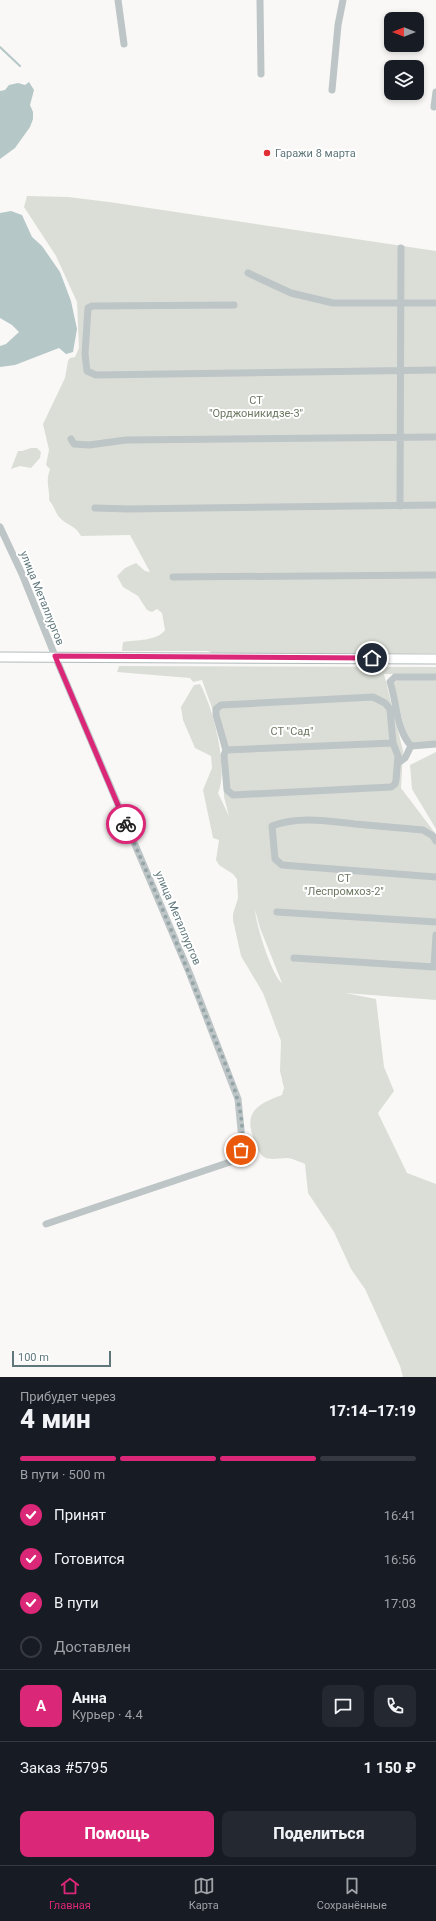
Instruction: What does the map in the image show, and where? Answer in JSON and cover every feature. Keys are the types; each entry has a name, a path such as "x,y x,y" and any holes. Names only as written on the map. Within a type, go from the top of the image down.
{"main road":[{"path":"0,657 55,656 436,659"}],"street":[{"path":"118,0 124,44"},
{"path":"260,0 261,74"},
{"path":"332,90 338,25 343,0"},
{"path":"434,107 436,92"},
{"path":"400,506 401,248"},
{"path":"248,273 291,293 333,304 436,303"},
{"path":"234,305 92,306 88,308 85,354 86,371 96,375 436,370"},
{"path":"71,439 74,444 89,445 126,440 400,436 436,437"},
{"path":"95,508 129,509 436,505"},
{"name":"улица Металлургов","path":"0,527 22,574 55,656 189,972 238,1099 242,1140 239,1159 46,1224"},
{"path":"173,577 436,575"},
{"path":"410,746 404,739 395,697 390,682 395,678 436,677"},
{"path":"373,697 385,703 390,709 393,743 398,756 398,763 395,784 391,787 234,795 227,790 224,755 226,750 216,715 216,709 221,705 373,697"},
{"path":"226,750 393,743"},
{"path":"410,746 436,744"},
{"path":"398,763 405,758 410,746"},
{"path":"436,841 433,836 423,830 361,824 309,820 280,823 272,826 275,859 282,865 436,877"},
{"path":"276,912 436,922"},
{"path":"294,958 435,967 436,935"}],"green space":[{"name":"СТ \"Орджоникидзе-3\"","path":"27,196 68,197 109,202 436,251 436,653 212,653 208,651 122,651 123,642 152,638 162,634 165,630 162,613 157,609 152,612 147,610 138,596 123,587 117,576 125,568 136,563 145,571 150,572 130,535 81,536 77,530 60,518 49,500 48,482 50,469 46,465 49,450 43,424 65,378 68,361 70,358 75,357 79,348 77,302 56,256 24,207"},
{"path":"37,448 41,452 40,458 31,468 20,466 11,469 18,451"},
{"path":"119,666 436,667 436,674 384,674 403,751 401,788 435,833 436,838 436,1000 345,993 376,999 384,1067 394,1091 378,1113 407,1173 436,1184 436,1377 403,1377 400,1366 365,1289 351,1269 334,1232 308,1193 305,1164 288,1158 271,1159 264,1157 258,1150 252,1133 250,1125 254,1112 258,1107 282,1095 284,1088 280,1071 281,1041 263,993 241,956 233,920 233,914 238,898 237,879 233,874 219,865 216,860 219,840 213,838 203,790 212,768 211,756 195,748 183,720 181,707 194,685 200,684 210,707 218,738 222,769 218,793 229,816 224,797 222,749 213,711 202,680 193,682 190,678 117,672","holes":["255,910 260,928 282,983 269,961 258,927"]},
{"path":"398,680 436,680 436,742 412,743 407,738 393,684"},
{"path":"436,752 436,829 412,789 410,765"}],"shaded area":[{"path":"29,82 34,90 30,105 33,112 33,119 30,127 15,148 0,159 0,91 5,90 9,85 18,83 25,85"},
{"path":"11,211 22,215 32,237 42,246 60,272 71,301 77,329 73,352 66,354 59,348 15,365 0,367 0,346 6,344 19,332 12,325 0,318 0,213"}],"waterway":[{"path":"0,47 20,66"}],"way so far":[{"path":"126,824 189,972 238,1099 242,1140 241,1150"}],"place":[{"name":"Гаражи 8 марта","path":"267,153"}],"route":[{"path":"126,824 55,656 372,658"}],"park label":[{"name":"СТ \"Сад\"","path":"292,731"},
{"name":"СТ \"Леспромхоз-2\"","path":"344,884"}]}
